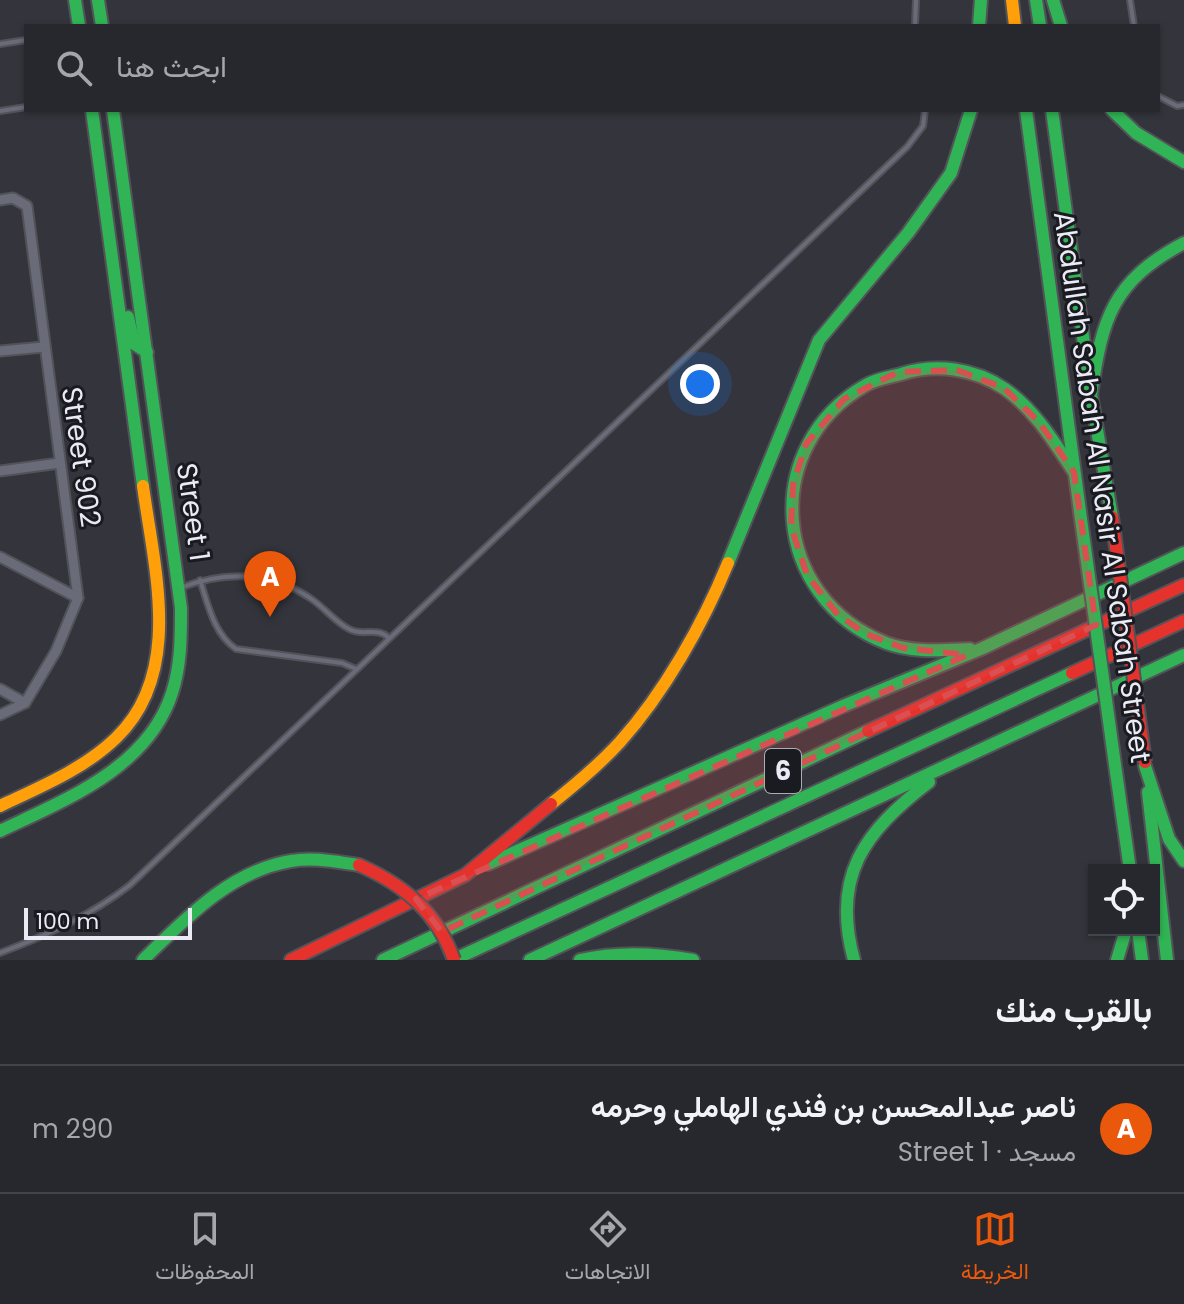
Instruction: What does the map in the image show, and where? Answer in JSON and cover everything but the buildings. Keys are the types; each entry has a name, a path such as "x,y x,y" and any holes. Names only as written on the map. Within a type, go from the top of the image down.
{"main road":[{"path":"75,0 79,24"},
{"path":"98,0 102,24"},
{"path":"979,24 981,0"},
{"path":"1012,0 1015,24"},
{"path":"1036,0 1040,24"},
{"path":"1053,0 1060,24"},
{"name":"Street 1","path":"0,831 84,791 138,751 169,700 180,669 184,640 179,589 113,112"},
{"path":"465,875 579,782 620,742 659,692 715,594 819,340 908,233 951,173 971,112"},
{"name":"Abdullah Sabah Al Nasir Al Sabah Street","path":"1026,112 1129,864"},
{"name":"Abdullah Sabah Al Nasir Al Sabah Street","path":"1052,112 1091,395 1112,517 1167,960"},
{"path":"1114,112 1136,133 1184,162"},
{"name":"Street 1","path":"0,806 70,772 100,753 122,733 138,713 151,686 157,663 160,613 91,115"},
{"path":"1091,395 1101,333 1121,292 1146,265 1184,243"},
{"path":"117,292 128,317 134,345 147,352"},
{"path":"983,648 922,650 886,643 852,625 827,603 815,589 801,562 791,527 793,485 806,444 832,411 871,382 898,372 941,368 991,380 1016,397 1039,422 1074,472"},
{"path":"291,960 465,875 843,706 983,648 1184,553"},
{"name":"6","path":"383,960 1184,585"},
{"name":"6","path":"454,960 1184,621"},
{"path":"530,960 1184,655"},
{"path":"854,960 846,923 846,906 850,877 860,853 891,811 955,762"},
{"path":"1145,764 1169,839 1184,861"},
{"path":"143,960 204,903 243,876 271,864 331,858 382,875 421,903 439,927 454,960"},
{"path":"1117,960 1124,936"},
{"path":"1139,936 1142,960"},
{"path":"580,960 621,954 693,960"}],"street":[{"name":"Street 902","path":"0,200 13,198 27,206 78,598"},
{"path":"0,351 44,347"},
{"path":"0,471 60,463"},
{"path":"0,557 78,598 56,651 25,703 0,715"},
{"path":"0,689 25,703"}],"lane":[{"path":"915,24 916,0"},
{"path":"1130,0 1134,24"},
{"path":"0,44 24,40"},
{"path":"1160,97 1177,106 1184,105"},
{"path":"0,111 24,107"},
{"path":"0,953 70,925 119,893 907,147 923,126 925,112"},
{"path":"179,589 200,580 234,575 269,579 301,592 352,630 379,631 389,638"},
{"path":"200,580 217,628 236,649 342,663 356,669"}],"highlighted area":[{"path":"957,370 1004,388 1039,422 1074,472 1096,625 442,932 416,899 967,655 903,648 866,634 838,615 807,575 791,527 793,485 806,444 844,399 898,372"}],"traffic: fast":[{"path":"75,0 79,24"},
{"path":"98,0 102,24"},
{"path":"979,24 981,0"},
{"path":"1036,0 1040,24"},
{"path":"1053,0 1060,24"},
{"path":"92,112 143,486"},
{"path":"0,831 77,793 124,761 144,742 160,719 172,693 177,672 181,608 113,112"},
{"path":"728,563 819,340 908,233 951,173 970,112"},
{"path":"1026,112 1081,519"},
{"path":"1052,112 1091,395 1112,517"},
{"path":"1114,112 1136,133 1184,162"},
{"path":"1091,395 1100,345 1115,305 1141,272 1184,243"},
{"path":"128,317 134,344 147,352"},
{"path":"970,649 917,650 886,643 848,621 819,592 801,558 793,520 795,482 808,445 831,412 866,385 883,378 941,368 981,376 1016,397 1043,427 1074,472"},
{"path":"1081,519 1116,772"},
{"path":"488,864 843,706 983,648 1184,553"},
{"path":"530,960 1184,655"},
{"path":"453,960 1072,673"},
{"path":"383,960 868,731"},
{"path":"1145,766 1169,839 1184,861"},
{"path":"1116,772 1129,864"},
{"path":"854,960 847,904 850,880 858,858 887,819 929,782"},
{"path":"1148,792 1167,960"},
{"path":"143,960 210,899 248,875 269,866 300,860 359,865"},
{"path":"1117,960 1124,936"},
{"path":"1139,936 1142,960"},
{"path":"580,960 636,954 693,960"}],"traffic: slow":[{"path":"1012,0 1015,24"},
{"path":"0,806 61,776 103,749 137,712 150,683 157,651 159,618 143,486"},
{"path":"551,804 612,750 652,702 694,634 728,563"}],"traffic: jam":[{"path":"1112,517 1145,762"},
{"path":"868,731 1184,585"},
{"path":"1072,673 1184,621"},
{"path":"291,960 465,875 551,804"},
{"path":"359,865 417,902 438,928 454,960"}],"place":[{"name":"ناصر عبدالمحسن بن فندي الهاملي وحرمه","path":"270,617"}]}
